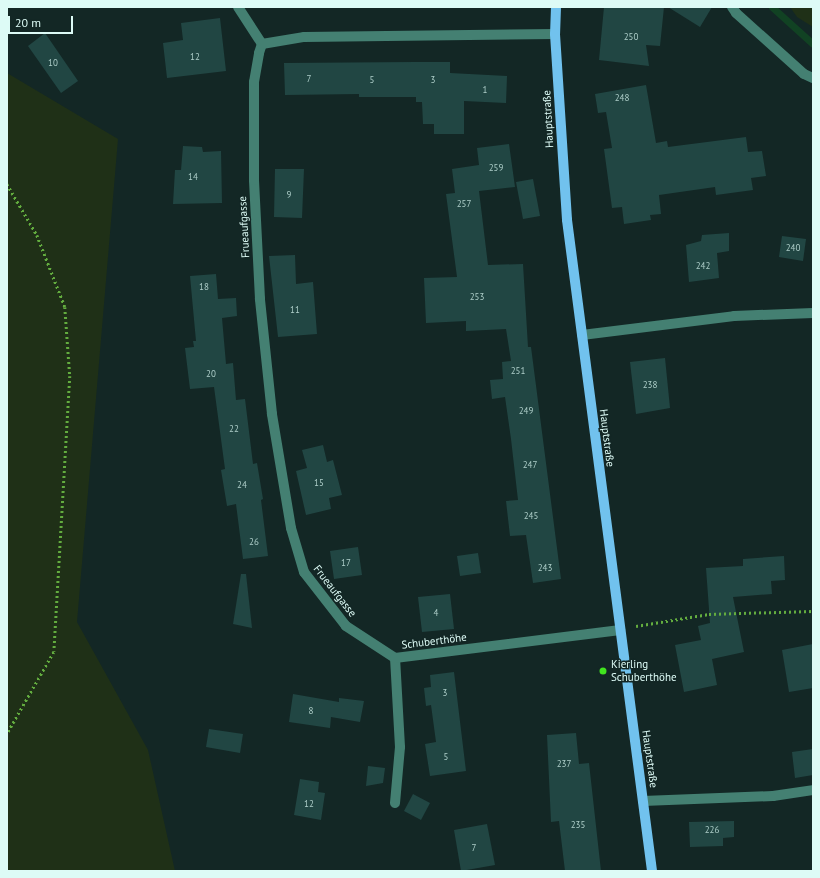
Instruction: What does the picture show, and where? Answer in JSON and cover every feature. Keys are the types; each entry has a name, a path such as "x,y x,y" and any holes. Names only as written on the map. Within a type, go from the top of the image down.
{"main road":[{"name":"Hauptstraße","path":"556,7 555,34 567,220 652,871"}],"street":[{"path":"238,7 262,44 304,38 555,34"},
{"path":"732,7 736,13 804,74 813,78"},
{"name":"Frueaufgasse","path":"262,44 254,82 254,180 260,298 272,414 291,528 304,572 346,626 395,658"},
{"path":"582,335 734,316 813,313"},
{"name":"Schuberthöhe","path":"395,803 400,747 395,658 620,630"},
{"path":"643,801 773,796 813,790"}],"path":[{"path":"7,184 37,235 64,307 70,376 54,652 7,734"},
{"path":"620,630 648,623 709,614 813,611"}],"green space":[{"path":"790,7 813,7 813,27 797,17"},
{"path":"7,73 118,139 77,622 148,750 175,871 7,871"}],"building":[{"path":"604,7 664,7 660,46 646,45 649,66 599,60"},
{"path":"668,7 712,7 700,27"},
{"path":"220,18 226,71 167,78 163,43 183,40 181,23"},
{"path":"45,33 78,81 61,93 28,46"},
{"path":"450,62 450,73 507,76 506,103 464,101 464,134 434,134 434,124 423,124 422,102 416,102 416,97 359,97 359,94 285,95 284,63"},
{"path":"646,85 656,143 667,141 668,147 746,137 748,152 762,151 766,176 751,178 753,190 716,195 715,187 659,195 661,214 650,215 651,220 624,224 622,207 612,208 604,149 612,148 606,112 598,113 595,94"},
{"path":"509,144 515,187 479,191 488,265 523,264 528,347 531,347 561,579 533,583 526,535 510,536 506,501 518,500 505,397 492,399 490,380 503,379 502,362 511,361 506,329 466,331 466,321 426,323 424,278 457,277 446,194 455,193 452,169 479,165 477,148"},
{"path":"183,146 202,147 203,152 221,151 222,203 173,204 175,170 181,170"},
{"path":"275,169 304,169 302,218 274,217"},
{"path":"533,179 540,216 523,219 516,182"},
{"path":"729,233 729,251 717,253 719,278 689,282 686,245 701,241 702,235"},
{"path":"782,236 806,239 803,261 779,257"},
{"path":"295,255 296,284 313,282 317,334 278,337 269,256"},
{"path":"216,274 218,299 236,298 237,316 222,318 226,364 233,363 236,400 245,399 253,464 257,463 263,499 261,500 268,556 243,559 236,504 227,506 221,470 225,469 214,387 190,389 185,348 194,347 193,341 196,341 190,276"},
{"path":"665,358 670,408 636,414 630,362"},
{"path":"323,445 327,462 333,460 342,495 329,498 331,509 306,515 296,471 307,468 302,450"},
{"path":"358,547 362,575 334,579 330,551"},
{"path":"478,553 481,573 460,576 457,556"},
{"path":"784,556 785,580 771,581 772,594 733,597 744,652 712,659 717,685 684,692 675,645 701,640 698,626 710,623 706,568 743,566 743,559"},
{"path":"241,574 246,574 252,628 233,624"},
{"path":"450,594 454,629 422,632 418,597"},
{"path":"813,644 813,688 789,692 782,650"},
{"path":"454,672 466,771 430,776 425,744 436,742 431,705 426,706 424,688 431,687 430,675"},
{"path":"293,694 339,702 339,698 364,701 360,722 331,717 330,728 289,722"},
{"path":"209,729 243,734 240,753 206,747"},
{"path":"576,733 579,764 589,763 601,871 565,871 559,821 551,822 547,735"},
{"path":"813,749 813,775 795,778 792,752"},
{"path":"368,766 385,768 383,783 366,786"},
{"path":"300,779 319,782 318,792 325,793 321,820 294,815"},
{"path":"413,794 430,803 421,820 404,811"},
{"path":"734,821 734,837 723,838 723,846 690,847 689,822"},
{"path":"487,824 495,865 461,871 454,830"}],"waterway":[{"path":"772,7 813,44"}],"place":[{"name":"Kierling Schuberthöhe","path":"603,671"}]}
